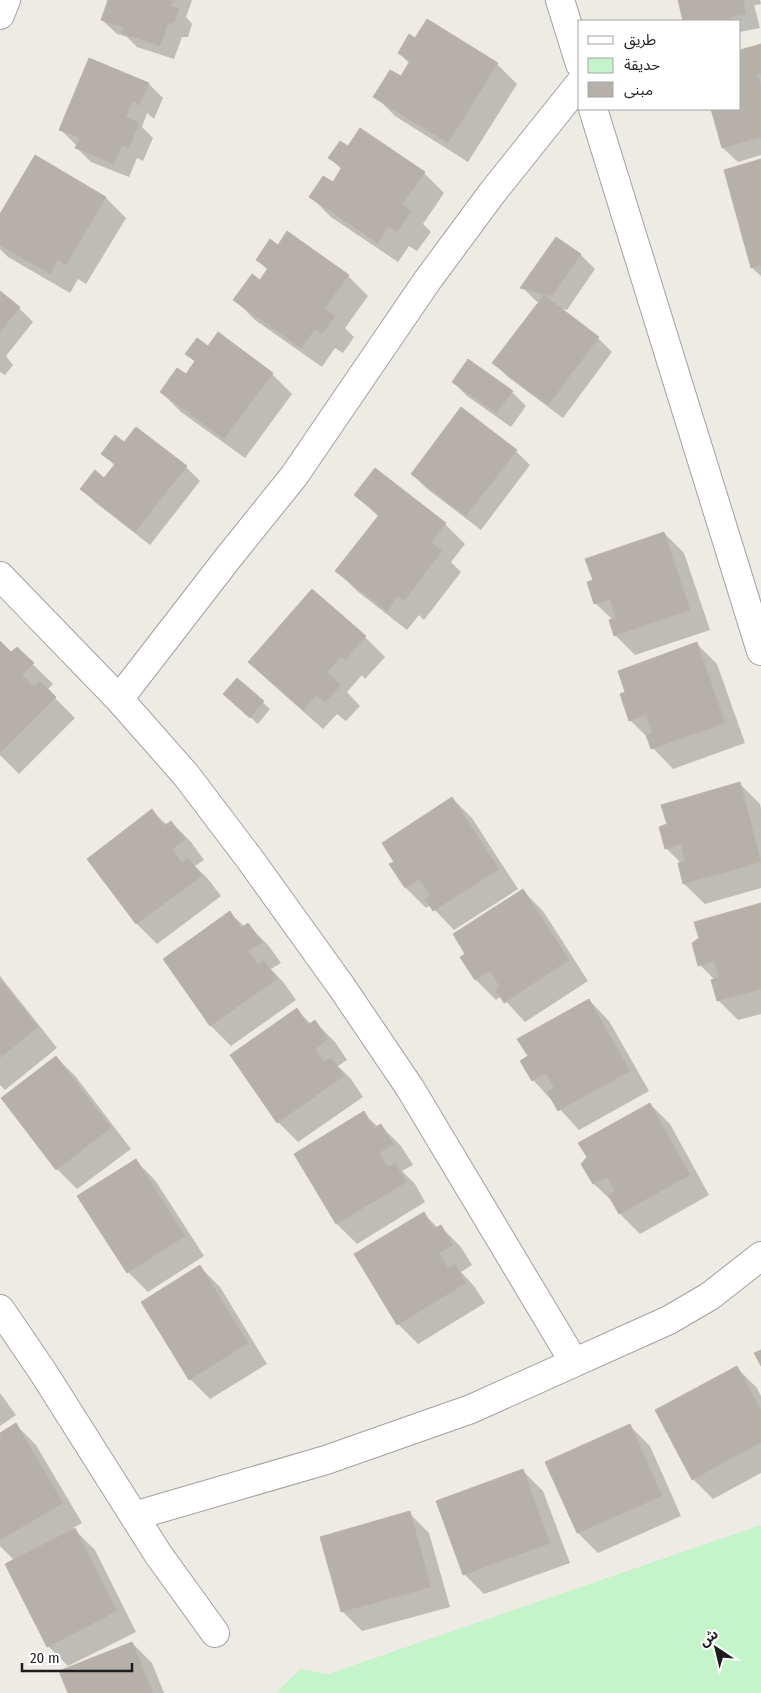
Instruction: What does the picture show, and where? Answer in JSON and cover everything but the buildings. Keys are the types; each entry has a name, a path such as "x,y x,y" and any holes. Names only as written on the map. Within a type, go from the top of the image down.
{"street":[{"path":"0,15 6,0"},
{"path":"560,0 578,58"},
{"path":"119,698 294,476 427,281 492,193 578,86"},
{"path":"593,110 761,651"},
{"path":"0,576 119,698 186,775 249,858 341,986 410,1088 574,1362"},
{"path":"134,1516 326,1460 471,1409 668,1320 710,1296 761,1256"},
{"path":"0,1309 43,1372 158,1554 215,1633"}],"green space":[{"path":"761,1525 761,1693 276,1693 300,1669 328,1674"}]}
